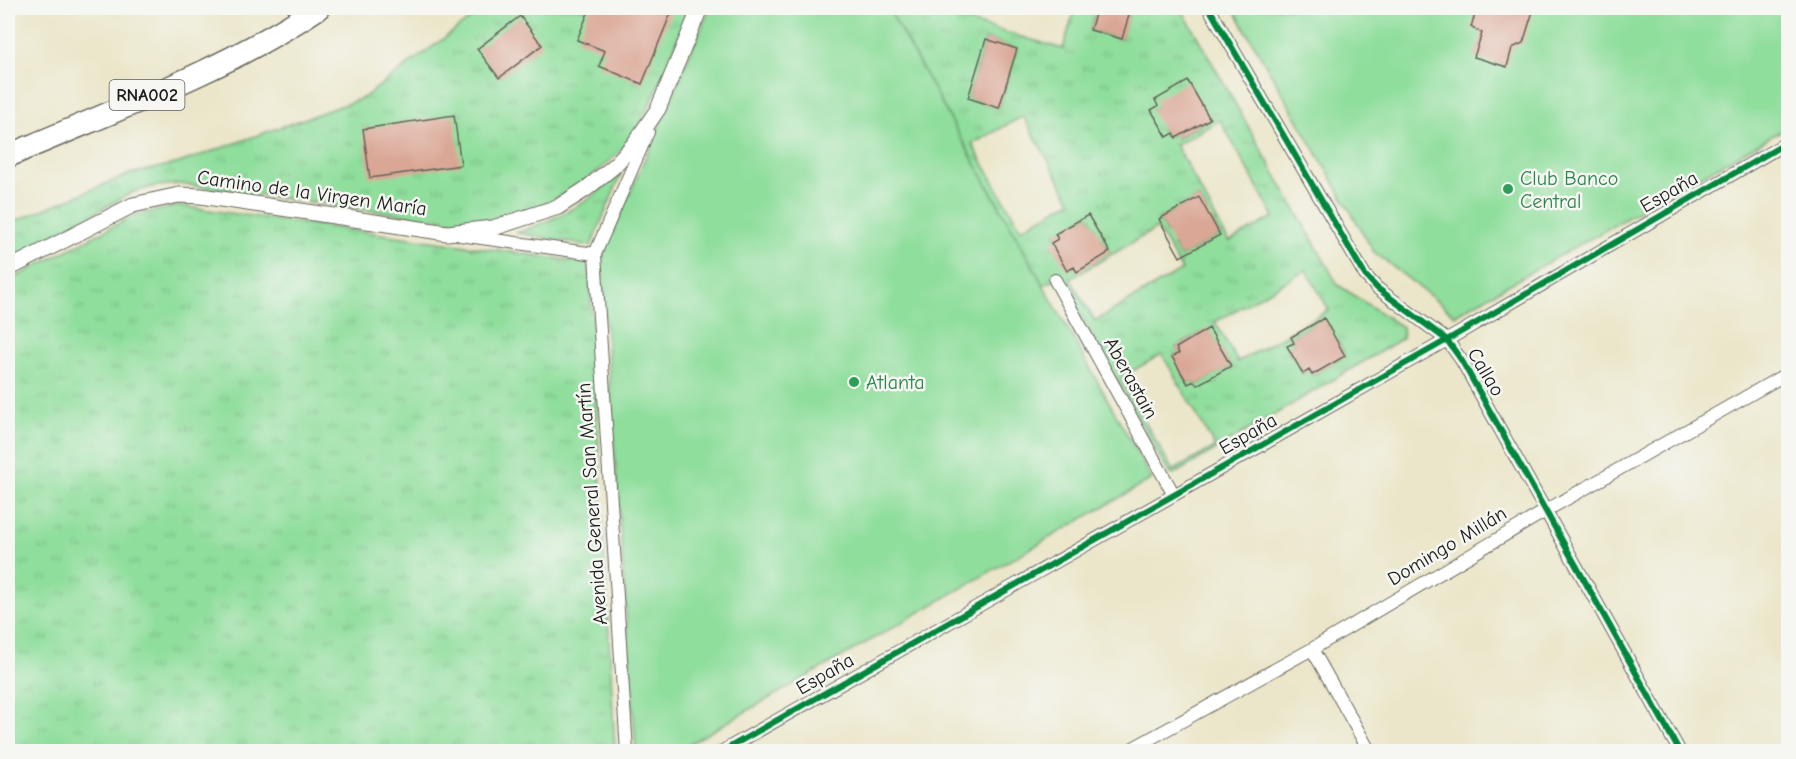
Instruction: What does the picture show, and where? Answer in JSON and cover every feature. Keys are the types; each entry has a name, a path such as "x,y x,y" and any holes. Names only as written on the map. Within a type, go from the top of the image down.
{"highway":[{"name":"RNA002","path":"8,156 237,56 285,30 318,8"}],"street":[{"name":"Camino de la Virgen María","path":"8,269 133,205 179,195 201,196 595,254 700,8"},
{"name":"Callao","path":"1209,8 1365,274 1377,288 1447,340 1462,361 1680,752"},
{"name":"Camino de la Virgen María","path":"447,233 493,228 558,207 586,189 613,167 634,144 658,109"},
{"name":"España","path":"722,752 1447,340 1788,142"},
{"name":"Avenida General San Martín","path":"595,254 627,752"},
{"name":"Aberastain","path":"1055,280 1174,495"},
{"name":"Domingo Millán","path":"1126,752 1312,649 1547,510 1788,374"},
{"path":"1312,649 1370,752"}],"green space":[{"path":"485,8 690,8 654,97 636,130 621,150 582,183 537,207 489,220 448,221 180,184 156,186 133,192 8,260 8,224 130,174 179,163 363,98"},
{"name":"Atlanta","path":"710,8 888,8 1152,479 677,751 636,751 601,260"},
{"path":"888,8 945,8 943,14 1063,49 1075,8 1097,8 1090,30 1121,39 1131,8 1181,8 1338,285 1402,327 1403,338 1173,475 1168,472 1060,278 1043,285","holes":["986,39 1017,49 999,108 968,98","1158,106 1210,119 1177,138 1174,133 1167,137 1162,129 1171,124 1152,110","1023,116 1071,201 1021,229 972,144","1220,120 1274,217 1229,242 1176,145","1199,197 1207,211 1206,224 1213,221 1220,235 1180,257 1173,245 1181,240 1176,230 1167,234 1159,219","1088,215 1096,229 1090,233 1102,239 1110,252 1077,271 1055,234","1157,228 1182,270 1095,321 1070,279","1306,270 1329,310 1238,362 1215,322","1324,318 1332,332 1325,336 1331,346 1338,342 1345,356 1312,375 1309,370 1303,374 1298,366 1306,361 1301,351 1292,356 1287,347 1294,343 1291,337","1209,329 1230,366 1197,385 1194,381 1188,384 1183,376 1191,371 1173,357 1179,353 1176,347","1162,354 1215,447 1173,471 1120,378"]},
{"name":"Club Banco Central","path":"1233,8 1788,8 1788,127 1455,315 1374,252"},
{"path":"622,172 591,246 517,233 573,208 597,193"},
{"path":"179,206 589,263 615,751 8,751 8,281 135,215"}],"building":[{"path":"590,8 673,8 642,84 599,66 605,51 577,40"},
{"path":"1097,8 1131,8 1122,39 1090,30"},
{"path":"1477,8 1534,8 1523,43 1512,48 1507,67 1474,57 1482,33 1471,27"},
{"path":"520,16 542,45 499,78 477,49"},
{"path":"986,39 1017,49 999,108 968,98"},
{"path":"1188,81 1210,119 1176,138 1174,133 1167,137 1151,110 1158,106 1155,100"},
{"path":"454,115 461,165 370,178 363,129"},
{"path":"1199,197 1220,235 1180,257 1159,219"},
{"path":"1088,215 1110,252 1077,272 1074,267 1067,271 1051,243 1058,239 1055,234"},
{"path":"1324,318 1345,356 1312,375 1309,370 1303,374 1287,346 1294,343 1291,337"},
{"path":"1209,328 1231,366 1197,385 1194,381 1188,384 1172,357 1179,353 1176,348"}],"cycle path":[{"path":"1209,8 1365,275 1377,288 1447,340 1462,361 1680,752"},
{"path":"721,752 1447,340 1788,142"}],"place":[{"name":"Club Banco Central","path":"1508,189"},
{"name":"Atlanta","path":"854,382"}]}
